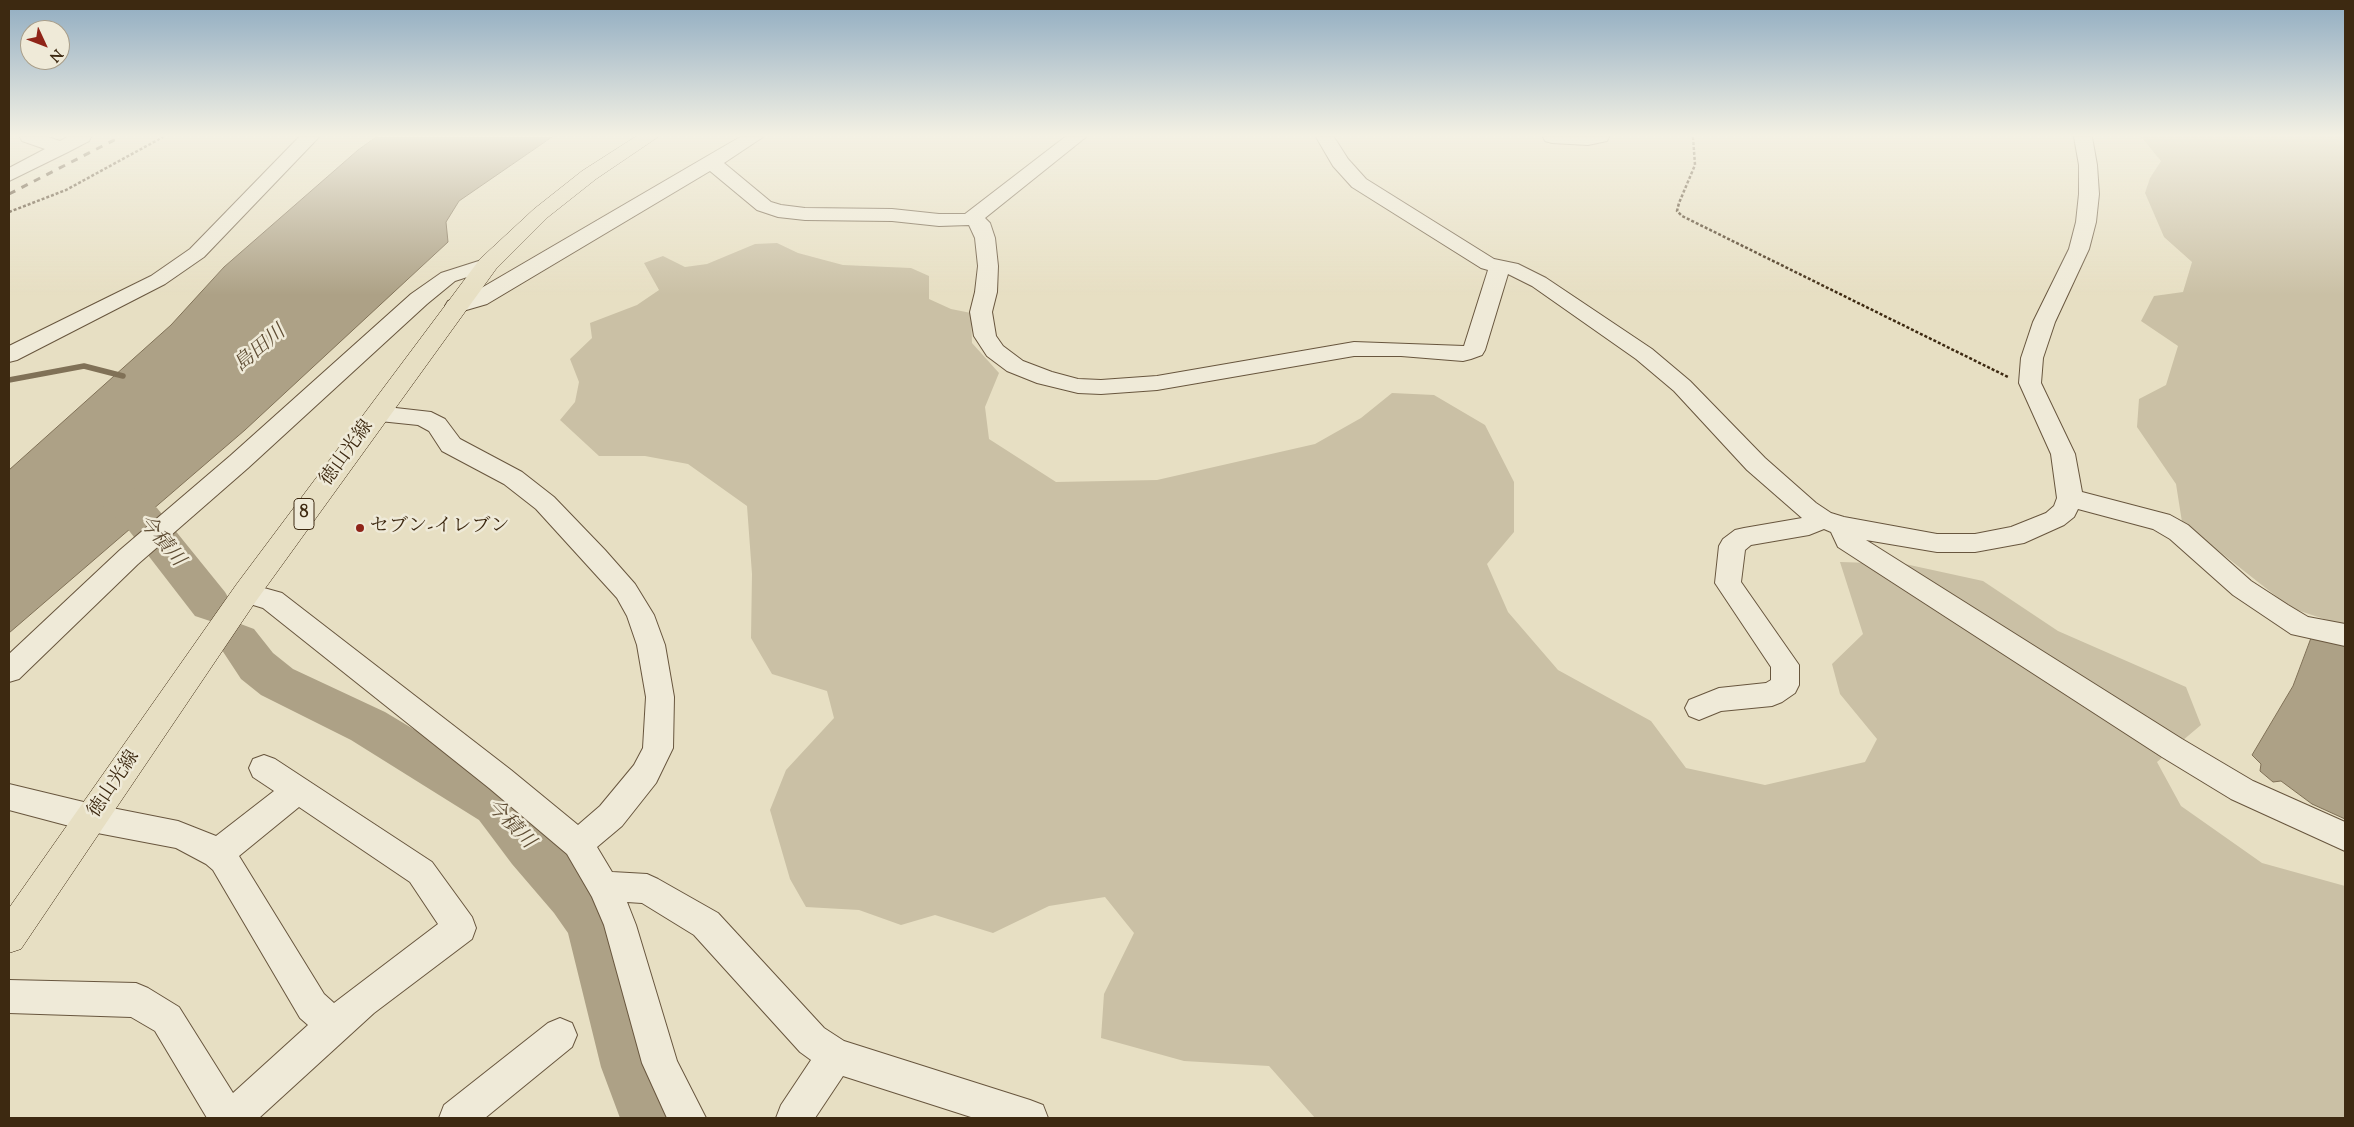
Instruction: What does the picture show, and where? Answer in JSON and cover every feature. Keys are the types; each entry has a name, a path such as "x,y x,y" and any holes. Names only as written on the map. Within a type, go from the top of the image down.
{"main road":[{"name":"徳山光線","path":"9,938 246,593 456,306 488,264 541,213 571,190"}],"street":[{"path":"456,306 479,299 665,190"},
{"path":"742,190 764,206 778,211 804,214 892,215 939,220 965,220 972,218 1009,190"},
{"path":"1370,190 1488,264 1499,268 1511,268 1540,282 1644,354 1682,386 1756,464 1807,508 1832,522 1937,543 1975,543 2015,536 2055,519 2065,511 2070,498 2063,454 2030,383 2032,358 2044,322 2079,249 2086,222 2089,190"},
{"path":"972,218 980,223 985,238 988,266 986,292 981,312 985,336 995,351 1016,366 1045,378 1078,386 1101,387 1157,384 1354,349 1401,349 1462,354 1474,350 1499,268"},
{"path":"9,671 128,557 239,462 419,299 448,277 488,264"},
{"path":"378,414 423,418 437,425 451,445 513,478 545,502 626,591 640,615 651,645 660,697 658,748 645,774 611,816 578,844"},
{"path":"2070,498 2161,522 2179,532 2242,588 2278,612 2301,626 2345,635"},
{"path":"1699,708 1719,700 1772,694 1785,685 1785,665 1728,583 1732,546 1744,537 1832,522"},
{"path":"1832,522 1847,540 2172,748 2242,790 2345,837"},
{"path":"246,593 272,600 500,779 578,844 605,890 620,925 660,1063 676,1100 688,1118"},
{"path":"233,1118 334,1024 460,928 421,872 264,768"},
{"path":"217,854 298,790"},
{"path":"9,797 92,818 178,835 201,844 217,854 224,860 312,1006 334,1024"},
{"path":"605,890 615,886 648,889 706,924 812,1040 835,1056 1030,1118"},
{"path":"9,996 136,1000 167,1019 228,1118"},
{"path":"457,1118 560,1035"},
{"path":"794,1118 835,1056"}],"lane":[{"path":"9,355 158,280 197,253 257,190"}],"path":[{"path":"9,212 67,190"},
{"path":"1685,190 1677,211 1682,216 1996,373 2030,383"}],"shaded area":[{"path":"2146,190 2345,190 2345,626 2291,608 2182,522 2176,484 2137,427 2139,399 2166,385 2178,346 2141,321 2154,296 2183,292 2192,262 2164,237 2145,193"},
{"path":"777,243 798,253 843,265 911,268 929,276 929,299 951,309 971,313 972,343 999,373 985,407 989,439 1056,482 1157,480 1315,444 1361,418 1392,393 1434,395 1485,425 1514,482 1514,532 1487,564 1508,612 1558,670 1651,721 1686,768 1765,785 1865,762 1877,739 1840,694 1832,664 1863,634 1840,562 1905,564 1983,581 2058,631 2186,687 2201,725 2157,762 2181,806 2262,863 2345,886 2345,1118 1315,1118 1269,1066 1184,1061 1101,1038 1104,994 1134,933 1105,897 1049,906 993,933 935,915 901,925 859,910 806,907 790,879 770,810 786,770 834,718 827,691 772,674 751,638 752,574 747,506 688,464 645,456 599,456 560,420 575,402 579,382 570,359 592,338 590,323 637,305 659,290 644,263 663,256 685,267 707,264 755,244"}],"water":[{"name":"島田川","path":"313,190 476,190 459,201 446,222 448,242 245,430 9,633 9,470 171,325 224,267"},
{"path":"2311,638 2321,638 2345,646 2345,819 2312,804 2281,781 2273,782 2260,771 2261,764 2252,755 2293,686"}],"waterway":[{"path":"9,380 84,366 123,376"},
{"name":"今積川","path":"105,485 142,518 210,604"},
{"name":"今積川","path":"238,641 257,666 277,682 368,726 497,805 530,848 573,896 592,924 630,1067 649,1118"}],"railway":[{"path":"9,194 18,190"}],"place":[{"name":"セブン-イレブン","path":"360,528"}]}
